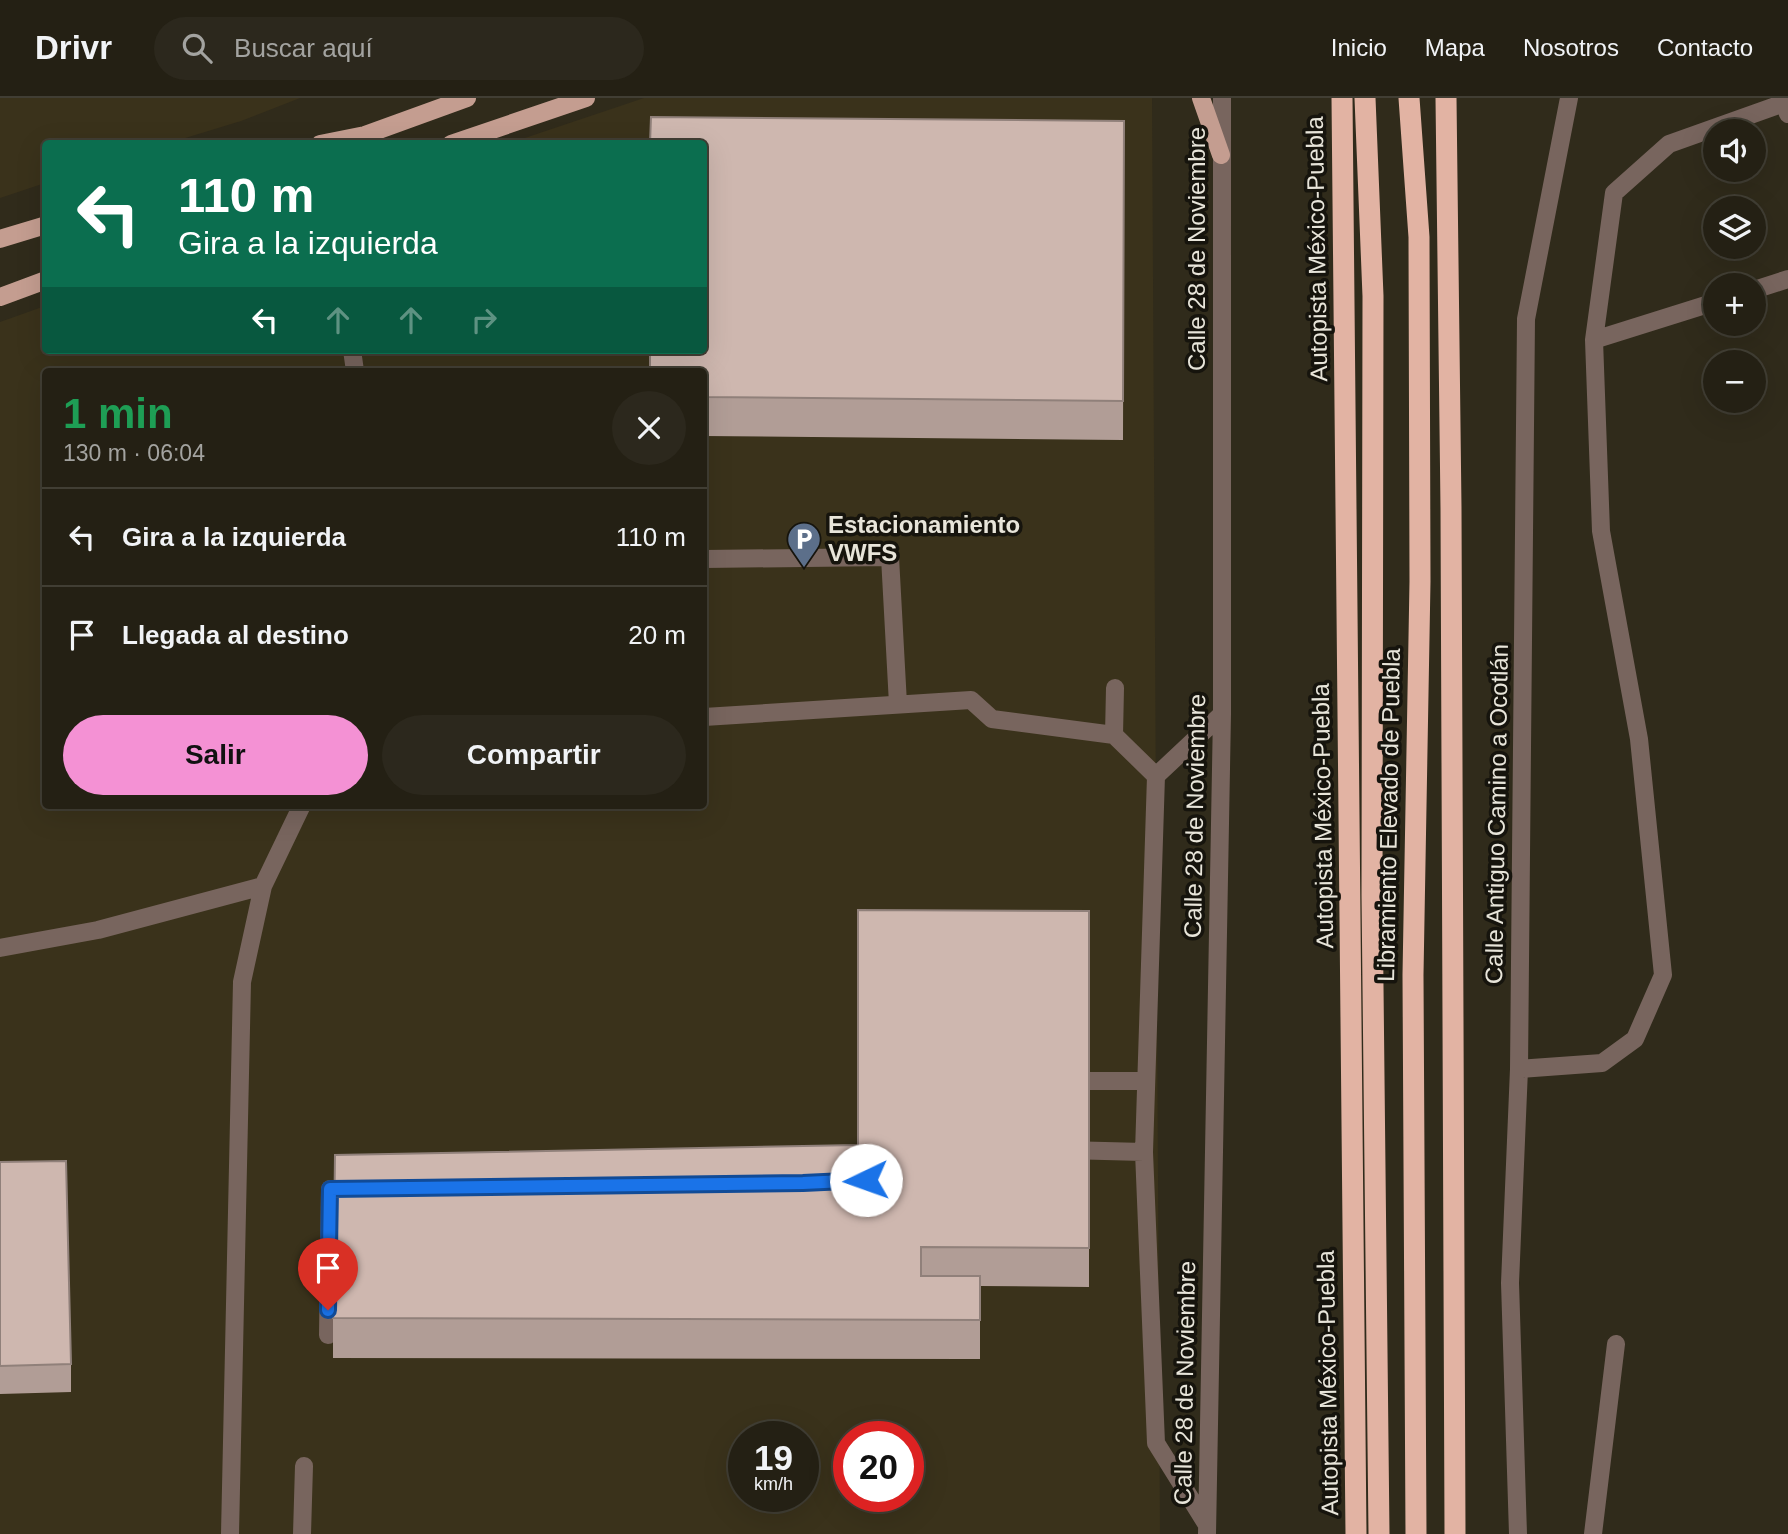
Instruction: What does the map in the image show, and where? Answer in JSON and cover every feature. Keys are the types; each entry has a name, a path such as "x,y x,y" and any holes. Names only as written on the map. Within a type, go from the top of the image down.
{"highway":[{"name":"Autopista México-Puebla","path":"1342,98 1356,1534"},
{"name":"Libramiento Elevado de Puebla","path":"1365,98 1373,296 1372,895 1379,1534"},
{"name":"Libramiento Elevado de Puebla","path":"1409,98 1419,237 1420,581 1413,975 1416,1534"},
{"path":"1446,98 1451,508 1455,1534"}],"main road":[{"path":"340,140 365,135 467,98"},
{"path":"463,140 586,98"},
{"path":"1201,98 1221,155"},
{"path":"0,239 42,226"},
{"path":"0,297 42,281"}],"street":[{"name":"Calle 28 de Noviembre","path":"1207,1529 1222,714 1222,98"},
{"name":"Calle Antiguo Camino a Ocotlán","path":"1518,1534 1510,1283 1520,1069 1526,319 1569,98"},
{"path":"1520,1069 1602,1063 1635,1039 1662,975 1639,739 1601,531 1594,340 1614,193 1669,144 1786,106"},
{"path":"1766,285 1788,279"},
{"path":"1594,340 1703,306"},
{"path":"707,559 890,557 898,704"},
{"path":"1114,734 1115,688"},
{"path":"707,717 971,699 992,719 1114,734 1156,776"},
{"path":"1207,1529 1156,1443 1144,1152 1145,1081 1156,776 1222,714"},
{"path":"230,1534 242,982 263,886 300,809"},
{"path":"0,948 98,930 263,886"},
{"path":"1049,1081 1145,1081"},
{"path":"1051,1149 1144,1152"},
{"path":"328,1335 330,1189 379,1188"},
{"path":"1593,1534 1616,1344"},
{"path":"302,1534 304,1466"}],"shaded area":[{"path":"0,98 300,98 241,121 179,140 42,140 42,184 0,198"},
{"path":"644,98 1152,98 1160,1534 0,1534 0,322 42,307 42,354 707,354 707,140 519,140"}],"building":[{"path":"651,117 1124,121 1123,401 707,397 707,368 650,368 650,354 707,354 707,140 650,140"},
{"path":"858,910 1089,911 1089,1248 921,1247 921,1276 980,1276 980,1320 333,1318 335,1155 858,1145"},
{"path":"66,1161 71,1364 0,1366 0,1162"}],"place":[{"name":"Estacionamiento VWFS","path":"804,569"}],"route":[{"path":"328,1310 330,1189 866,1180"}]}
